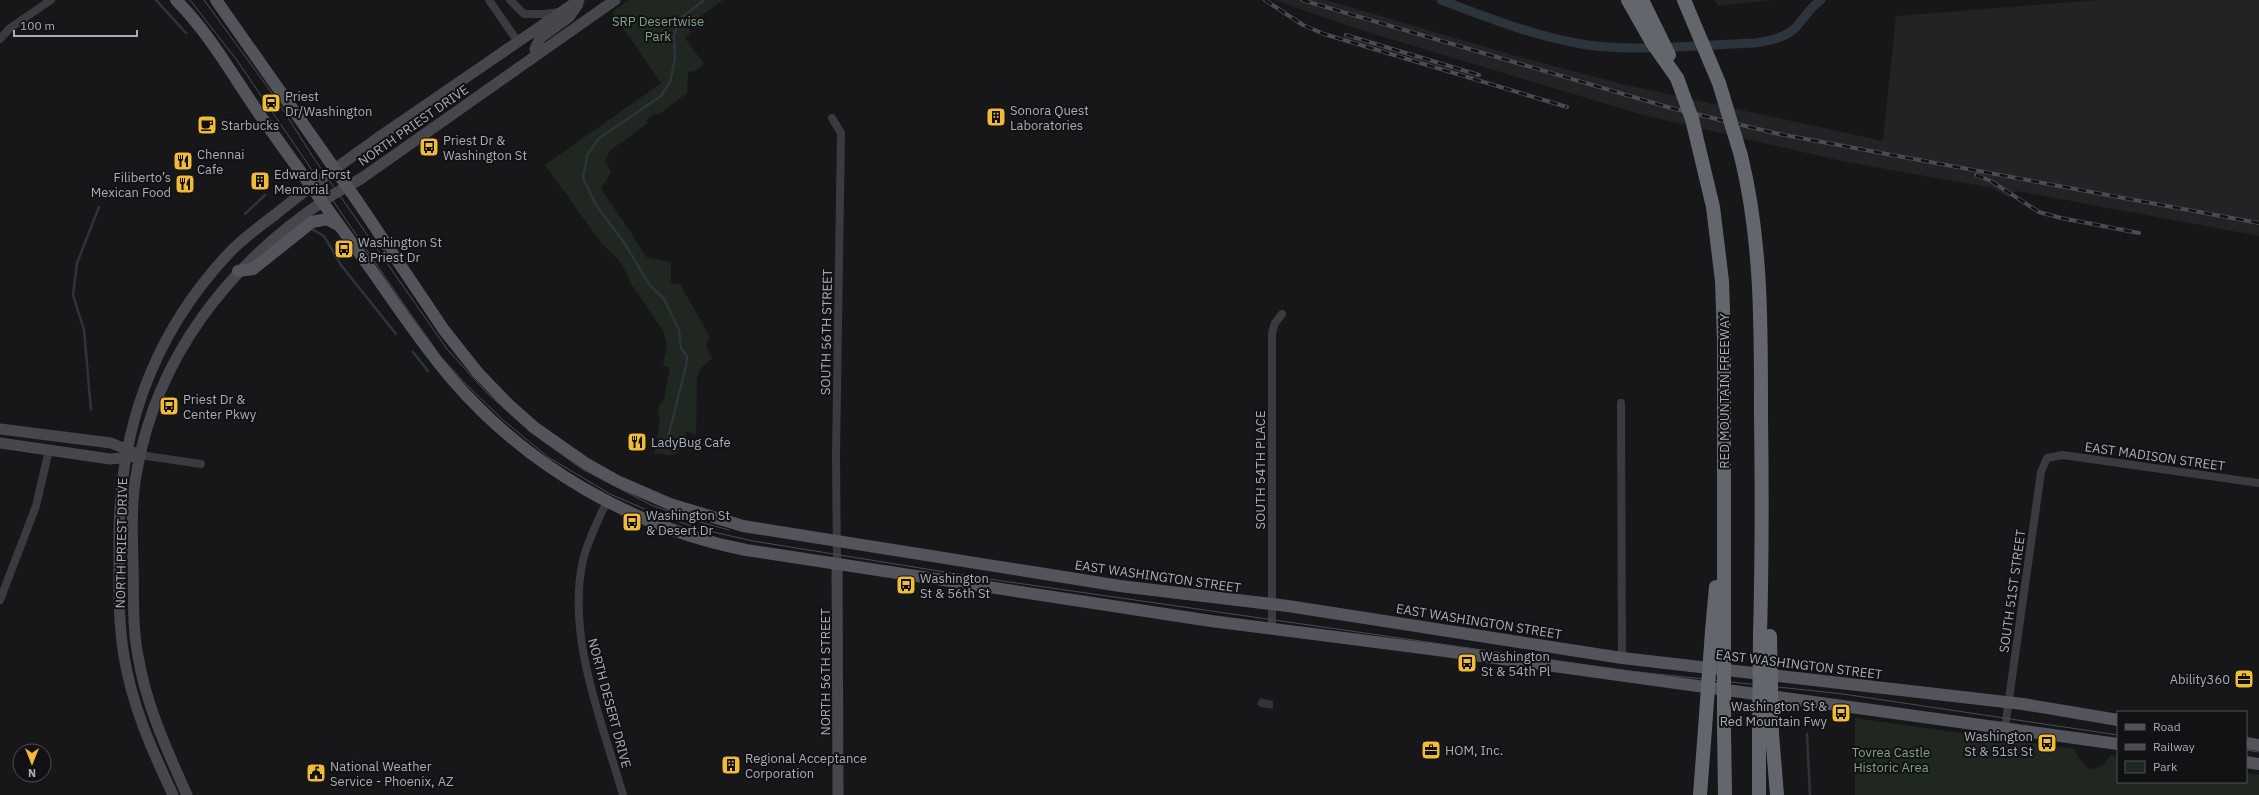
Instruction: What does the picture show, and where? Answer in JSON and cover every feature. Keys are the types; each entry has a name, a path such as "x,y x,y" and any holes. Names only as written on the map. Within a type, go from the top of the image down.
{"highway":[{"path":"1684,0 1720,83 1741,156 1755,230 1760,290 1762,575 1765,636 1766,734 1759,795"},
{"name":"RED MOUNTAIN FREEWAY","path":"1636,2 1678,78 1699,146 1713,207 1722,281 1724,340 1724,529 1718,631 1724,728 1725,795"},
{"path":"1700,795 1705,729 1718,631"},
{"path":"1766,734 1777,795"}],"main road":[{"path":"176,0 208,38 322,202 422,341 472,401 505,432 538,459 607,501 661,527 716,544 837,565 1272,630 1430,649 2005,727 2117,744"},
{"name":"EAST WASHINGTON STREET","path":"216,0 458,348 478,373 509,405 554,442 585,463 617,481 682,509 743,526 837,544 1120,586 1272,605 1622,658 2008,703 2117,720"},
{"path":"537,55 536,44 540,38 569,17 580,0"},
{"name":"NORTH PRIEST DRIVE","path":"173,795 140,722 124,657 120,626 118,537 125,454 141,395 166,340 191,301 215,268 239,243 334,169 580,0"},
{"name":"NORTH PRIEST DRIVE","path":"187,795 152,713 140,670 133,600 133,515 140,455 157,397 175,358 207,308 238,271 257,254 322,202 347,187 615,0"},
{"path":"238,271 253,268 312,222 327,219 340,226"},
{"path":"0,429 111,443 125,454"},
{"path":"0,442 49,450 140,455"},
{"name":"NORTH 56TH STREET","path":"837,565 838,795"},
{"path":"2247,743 2259,745"},
{"path":"2247,762 2259,764"}],"street":[{"path":"0,39 10,28 51,0"},
{"path":"488,0 518,42"},
{"path":"510,0 524,14 544,14 563,11"},
{"name":"SOUTH 56TH STREET","path":"832,118 841,133 837,544"},
{"name":"SOUTH 54TH PLACE","path":"1272,630 1272,333 1275,323 1282,314"},
{"path":"1621,403 1622,658"},
{"path":"0,600 36,506 49,450"},
{"path":"140,455 201,464"},
{"name":"EAST MADISON STREET","path":"2047,458 2063,455 2259,483"},
{"name":"SOUTH 51ST STREET","path":"2005,727 2041,472 2047,458"},
{"name":"NORTH DESERT DRIVE","path":"607,501 583,558 580,578 578,621 585,664 623,795"},
{"name":"NORTH 56TH STREET","path":"837,544 837,565"}],"shaded area":[{"path":"1274,0 1326,0 1523,58 1622,84 1883,141 1896,16 2098,0 2259,0 2259,236 2017,191 2009,198 1992,188 1842,161 1643,115 1364,31"},
{"path":"1715,0 1772,0 1718,6"},
{"path":"1260,698 1273,701 1273,709 1260,707 1257,704"}],"green space":[{"name":"SRP Desertwise Park","path":"629,0 723,0 687,26 691,32 685,38 704,64 696,71 688,72 687,93 658,115 656,113 646,120 648,123 609,152 605,161 611,172 601,189 646,257 671,262 671,283 680,284 710,337 707,345 713,358 701,368 697,377 696,436 687,431 679,450 674,455 654,455 660,421 658,412 659,406 664,399 670,367 663,366 667,344 663,331 629,281 629,277 617,258 602,244 545,165 661,83 612,12"},
{"name":"Tovrea Castle Historic Area","path":"1855,718 2074,749 2086,767 2091,769 2100,767 2111,755 2117,756 2117,783 2247,783 2247,773 2259,775 2259,795 1855,795"}],"waterway":[{"path":"156,0 186,33"},
{"path":"666,446 686,366 687,356 681,348 679,330 664,299 649,284 625,244 596,205 583,178 587,156 598,139 661,96 670,82 675,58 674,35 681,18 704,0"},
{"path":"1441,0 1531,32 1568,42 1627,48 1755,43 1771,40 1781,37 1795,28 1821,0"},
{"path":"245,214 265,195"},
{"path":"91,410 84,330 73,295 77,263 99,207"},
{"path":"310,228 324,236 341,265 396,334"},
{"path":"413,352 428,371"},
{"path":"1807,734 1810,795"}],"tram line":[{"path":"190,0 236,59 441,357 503,420 548,457 610,494 654,513 700,529 753,541 982,578 1629,671 1843,694 2117,735"},
{"path":"204,0 274,96 315,160 447,349 486,392 529,431 582,469 651,505 693,520 729,530"},
{"path":"2247,750 2259,752"}],"railway":[{"path":"1265,0 1303,25 1324,34 1567,107"},
{"path":"1302,0 1671,108 1779,134 2259,223"},
{"path":"1346,35 1479,75"},
{"path":"1976,175 1991,181 2039,212 2061,218 2139,233"}],"place":[{"name":"Priest Dr/Washington","path":"271,103"},
{"name":"Sonora Quest Laboratories","path":"996,117"},
{"name":"Starbucks","path":"207,125"},
{"name":"Priest Dr & Washington St","path":"429,147"},
{"name":"Chennai Cafe","path":"183,161"},
{"name":"Edward Forst Memorial","path":"260,181"},
{"name":"Filiberto’s Mexican Food","path":"185,184"},
{"name":"Washington St & Priest Dr","path":"344,249"},
{"name":"Priest Dr & Center Pkwy","path":"169,406"},
{"name":"LadyBug Cafe","path":"637,442"},
{"name":"Washington St & Desert Dr","path":"632,522"},
{"name":"Washington St & 56th St","path":"906,585"},
{"name":"Washington St & 54th Pl","path":"1467,663"},
{"name":"Ability360","path":"2244,679"},
{"name":"Washington St & Red Mountain Fwy","path":"1841,713"},
{"name":"Washington St & 51st St","path":"2047,743"},
{"name":"HOM, Inc.","path":"1431,750"},
{"name":"Regional Acceptance Corporation","path":"731,765"},
{"name":"National Weather Service - Phoenix, AZ","path":"316,773"}]}
